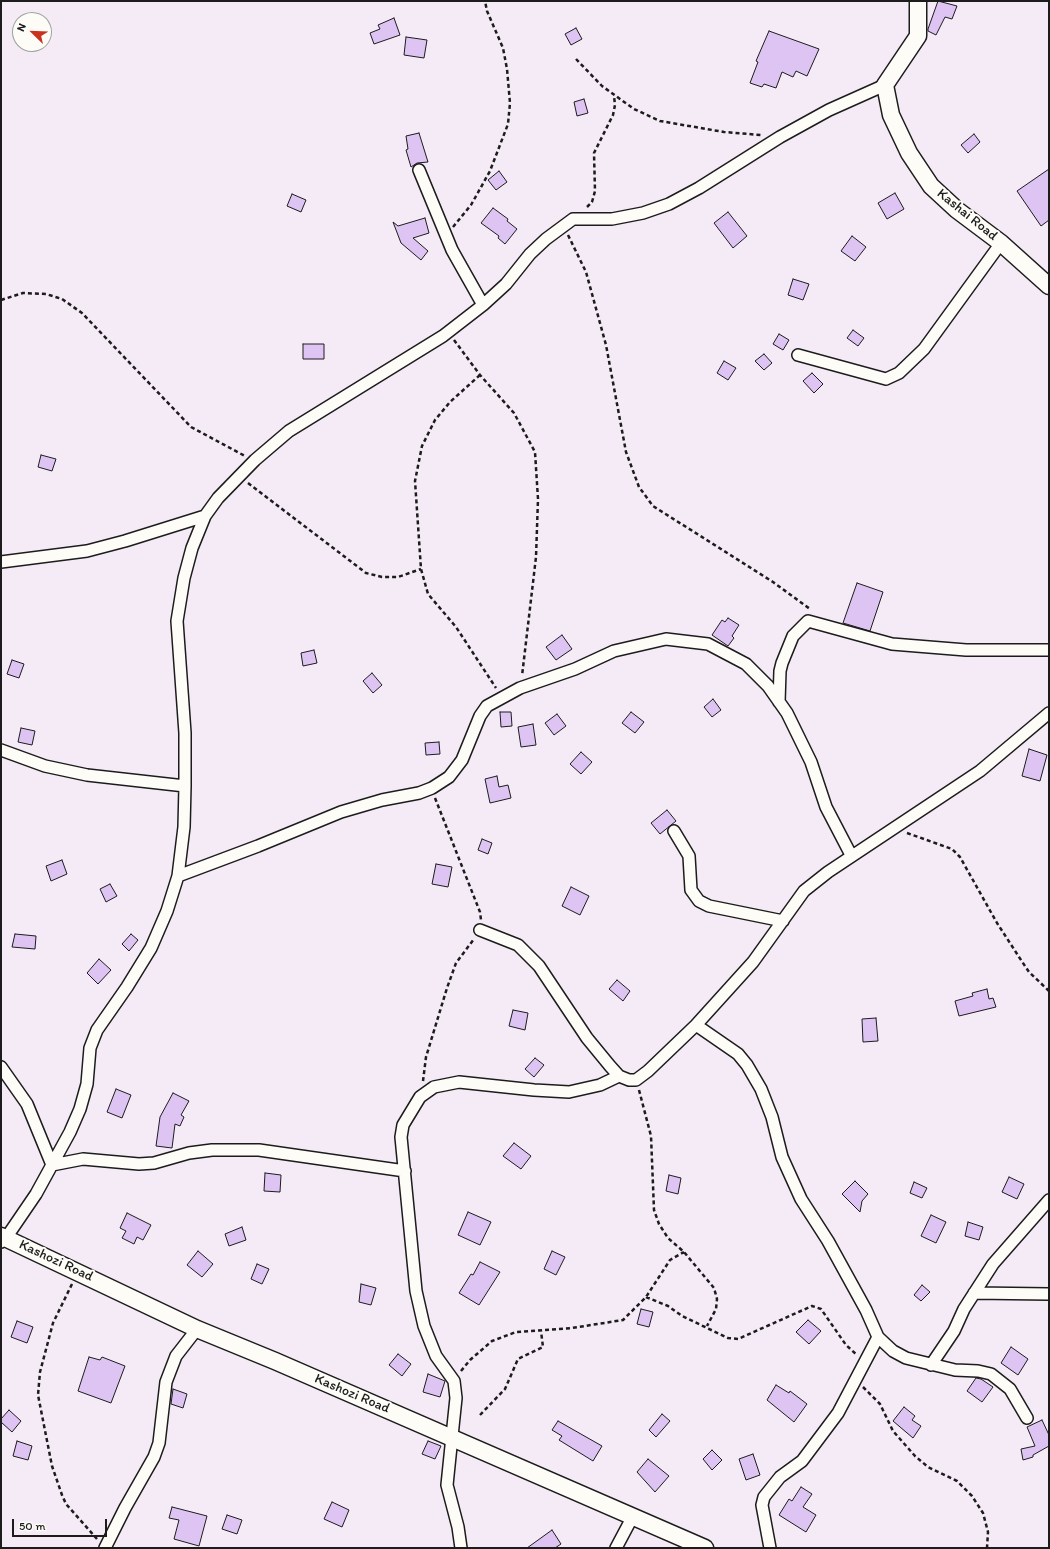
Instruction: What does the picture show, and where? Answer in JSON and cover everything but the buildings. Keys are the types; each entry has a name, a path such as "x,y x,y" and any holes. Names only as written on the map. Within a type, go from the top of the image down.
{"main road":[{"path":"885,86 918,36 918,1"},
{"name":"Kashai Road","path":"885,86 892,115 909,154 930,186 957,210 1001,243 1049,286"},
{"name":"Kashozi Road","path":"3,1239 78,1271 197,1329 275,1361 705,1548"}],"street":[{"path":"3,1239 52,1165 80,1109 87,1084 90,1048 97,1030 127,987 151,948 167,911 178,876 184,827 185,733 177,621 184,578 192,548 205,516 218,498 255,460 288,431 448,332 483,305 506,284 530,254 563,226 578,218 612,219 643,213 670,204 699,188 780,137 829,110 885,86"},
{"path":"418,170 460,266 483,305"},
{"path":"798,355 886,379 899,373 924,349 1001,243"},
{"path":"1,562 87,550 124,541 205,516"},
{"path":"780,702 780,671 793,636 808,621 870,640 923,648 966,650 1049,650"},
{"path":"178,876 342,812 382,800 419,793 432,788 449,777 462,760 480,716 487,706 520,688 575,669 614,651 666,639 708,644 746,664 768,686 787,713 811,762 826,807 851,855"},
{"path":"480,930 518,945 539,966 588,1038 619,1076 629,1080 636,1080 648,1071 696,1025 753,962 804,891 851,855 980,771 1049,713"},
{"path":"1,750 45,766 87,776 185,786"},
{"path":"674,831 688,856 691,890 699,901 709,906 783,921"},
{"path":"696,1025 738,1054 747,1065 761,1089 772,1117 782,1157 801,1199 828,1241 866,1310 878,1337 893,1351 906,1358 955,1370 978,1371 991,1374 1010,1389 1027,1418"},
{"path":"1,1067 27,1104 52,1165"},
{"path":"461,1548 458,1527 447,1485 456,1398 454,1381 436,1356 424,1326 417,1298 401,1137 403,1125 420,1097 434,1087 459,1082 568,1092 600,1085 619,1076"},
{"path":"52,1165 84,1160 139,1164 154,1163 189,1153 218,1150 259,1150 405,1171"},
{"path":"931,1365 954,1331 974,1293 993,1264 1049,1200"},
{"path":"974,1293 1049,1294"},
{"path":"102,1546 154,1457 159,1442 166,1382 176,1356 197,1329"},
{"path":"770,1548 762,1505 764,1497 780,1477 802,1461 838,1413 878,1337"},
{"path":"616,1548 632,1516"}],"path":[{"path":"446,234 457,224 471,205 486,177 508,124 510,102 507,69 503,48 487,11 485,1"},
{"path":"576,59 602,86 634,109 660,121 724,132 780,137"},
{"path":"578,218 594,197 594,153 613,115 615,105 613,94"},
{"path":"563,226 586,272 606,345 626,452 639,487 653,506 773,582 814,612 825,626"},
{"path":"1,300 23,293 46,294 62,299 82,314 191,427 255,460"},
{"path":"448,332 480,375 514,413 535,452 538,499 536,557 520,688"},
{"path":"480,375 450,402 440,414 422,446 415,480 422,569 428,594 456,627 502,697"},
{"path":"239,476 366,573 382,577 398,577 422,569"},
{"path":"420,1097 426,1057 447,988 456,963 480,930 480,912 438,808 432,788"},
{"path":"893,829 952,849 960,857 997,923 1029,972 1049,991"},
{"path":"636,1080 650,1136 654,1210 658,1224 668,1238 684,1252 714,1288 717,1299 716,1309 707,1326"},
{"path":"454,1381 470,1360 492,1341 516,1332 572,1328 623,1320 646,1297 670,1260 684,1252"},
{"path":"78,1271 54,1323 40,1372 38,1395 52,1466 62,1495 66,1504 102,1546"},
{"path":"646,1297 707,1326 728,1338 738,1339 812,1306 821,1309 846,1345 864,1362"},
{"path":"480,1415 505,1389 518,1359 543,1347 541,1331"},
{"path":"856,1380 880,1404 893,1431 915,1456 928,1467 957,1481 972,1496 983,1513 988,1532 987,1548"}]}
